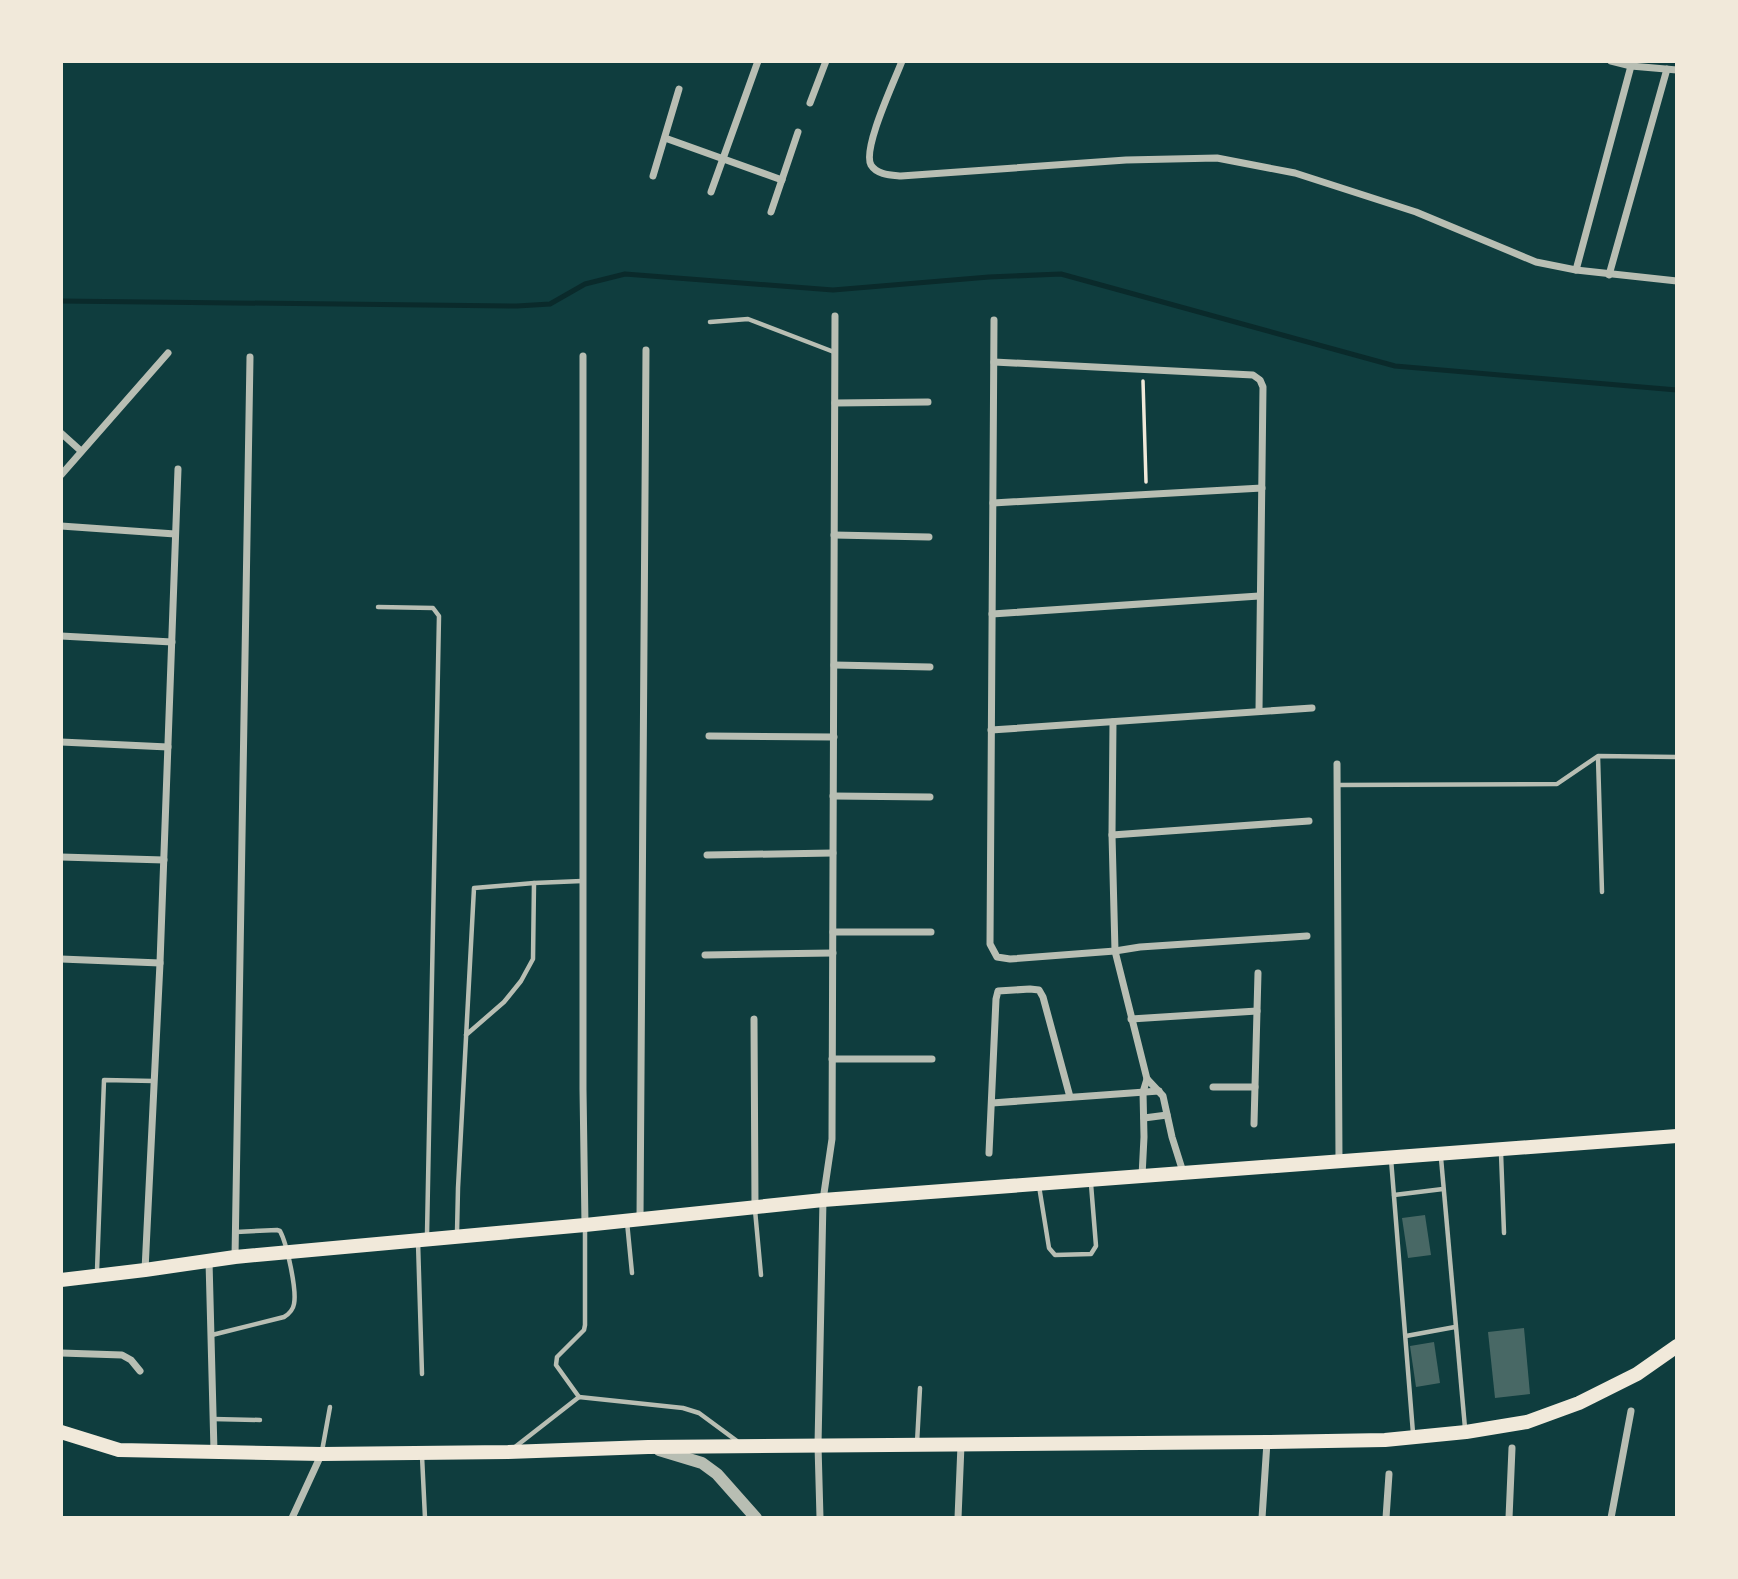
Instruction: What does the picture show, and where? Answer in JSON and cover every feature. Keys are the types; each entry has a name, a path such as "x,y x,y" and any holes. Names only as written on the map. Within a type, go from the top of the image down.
{"main road":[{"path":"61,1280 235,1257 823,1200 1677,1136"},
{"path":"61,1432 119,1450 322,1454 648,1447 1385,1440 1466,1433 1527,1422 1579,1403 1637,1374 1677,1346"}],"street":[{"path":"711,192 758,61"},
{"path":"810,103 825,61"},
{"path":"902,61 872,137 869,152 869,162 874,169 886,175 1126,160 1217,158 1295,173 1416,212 1536,261 1609,275 1677,281"},
{"path":"1611,61 1631,66 1677,70"},
{"path":"1576,270 1631,66"},
{"path":"1609,275 1667,69"},
{"path":"653,176 679,89"},
{"path":"771,212 798,132"},
{"path":"666,138 782,180"},
{"path":"820,1518 818,1446 823,1200 832,1139 835,316"},
{"path":"995,320 990,944 997,957 1010,959 1307,936"},
{"path":"633,1219 646,350"},
{"path":"61,475 168,353"},
{"path":"583,356 585,1225"},
{"path":"235,1257 250,357"},
{"path":"994,362 1253,375 1261,380 1259,711"},
{"path":"835,403 928,402"},
{"path":"61,433 81,451"},
{"path":"145,1270 160,963 178,469"},
{"path":"993,503 1262,488"},
{"path":"61,526 175,534"},
{"path":"834,535 929,537"},
{"path":"992,614 1259,596"},
{"path":"61,636 172,642"},
{"path":"834,665 930,667"},
{"path":"991,730 1312,708"},
{"path":"1113,722 1115,951 1147,1079 1163,1096 1183,1172"},
{"path":"709,736 834,737"},
{"path":"61,742 167,747"},
{"path":"1337,764 1339,1161"},
{"path":"833,796 930,797"},
{"path":"1112,835 1309,821"},
{"path":"707,855 833,853"},
{"path":"61,857 164,860"},
{"path":"833,932 931,932"},
{"path":"705,955 833,953"},
{"path":"61,958 160,963"},
{"path":"1254,1124 1258,973"},
{"path":"989,1153 998,991 1039,990 1070,1097"},
{"path":"1131,1019 1258,1010"},
{"path":"754,1019 755,1207"},
{"path":"832,1059 932,1059"},
{"path":"1142,1176 1143,1092 1147,1079"},
{"path":"1213,1087 1255,1087"},
{"path":"992,1103 1158,1091"},
{"path":"1144,1118 1167,1115"},
{"path":"209,1261 214,1452"},
{"path":"61,1353 121,1355 131,1360 139,1371"},
{"path":"1611,1518 1631,1410"},
{"path":"1262,1518 1267,1443"},
{"path":"958,1518 961,1445"},
{"path":"648,1447 702,1463 717,1474 757,1518"},
{"path":"1508,1518 1512,1448"},
{"path":"292,1518 322,1454"},
{"path":"1386,1518 1389,1474"}],"lane":[{"path":"710,323 748,319 835,352"},
{"path":"378,607 433,608 439,617 422,1374"},
{"path":"1337,785 1557,784 1598,757 1677,757"},
{"path":"1598,757 1602,892"},
{"path":"457,1237 474,888 584,881"},
{"path":"466,1035 504,1002 521,981 533,959 534,883"},
{"path":"97,1276 104,1080 154,1081"},
{"path":"1501,1149 1504,1233"},
{"path":"1440,1154 1466,1433"},
{"path":"1391,1157 1413,1437"},
{"path":"1038,1183 1049,1248 1055,1255 1091,1254 1097,1246 1091,1180"},
{"path":"1394,1195 1443,1189"},
{"path":"755,1207 761,1275"},
{"path":"632,1273 633,1219"},
{"path":"579,1397 556,1365 556,1361 584,1330 585,1225"},
{"path":"211,1335 284,1317 295,1306 295,1290 282,1234 277,1230 235,1232"},
{"path":"1406,1335 1455,1327"},
{"path":"917,1445 919,1388"},
{"path":"508,1452 579,1397 683,1408 699,1413 744,1447"},
{"path":"322,1454 330,1407"},
{"path":"213,1419 260,1420"},
{"path":"422,1453 425,1518"}],"path":[{"path":"1142,370 1146,494"}],"building":[{"path":"1425,1215 1431,1255 1408,1258 1402,1218"},
{"path":"1524,1328 1530,1394 1495,1398 1488,1332"},
{"path":"1434,1342 1440,1383 1416,1387 1410,1346"}],"waterway":[{"path":"61,301 517,306 550,304 585,284 625,274 833,290 1061,274 1395,366 1677,390"}]}
